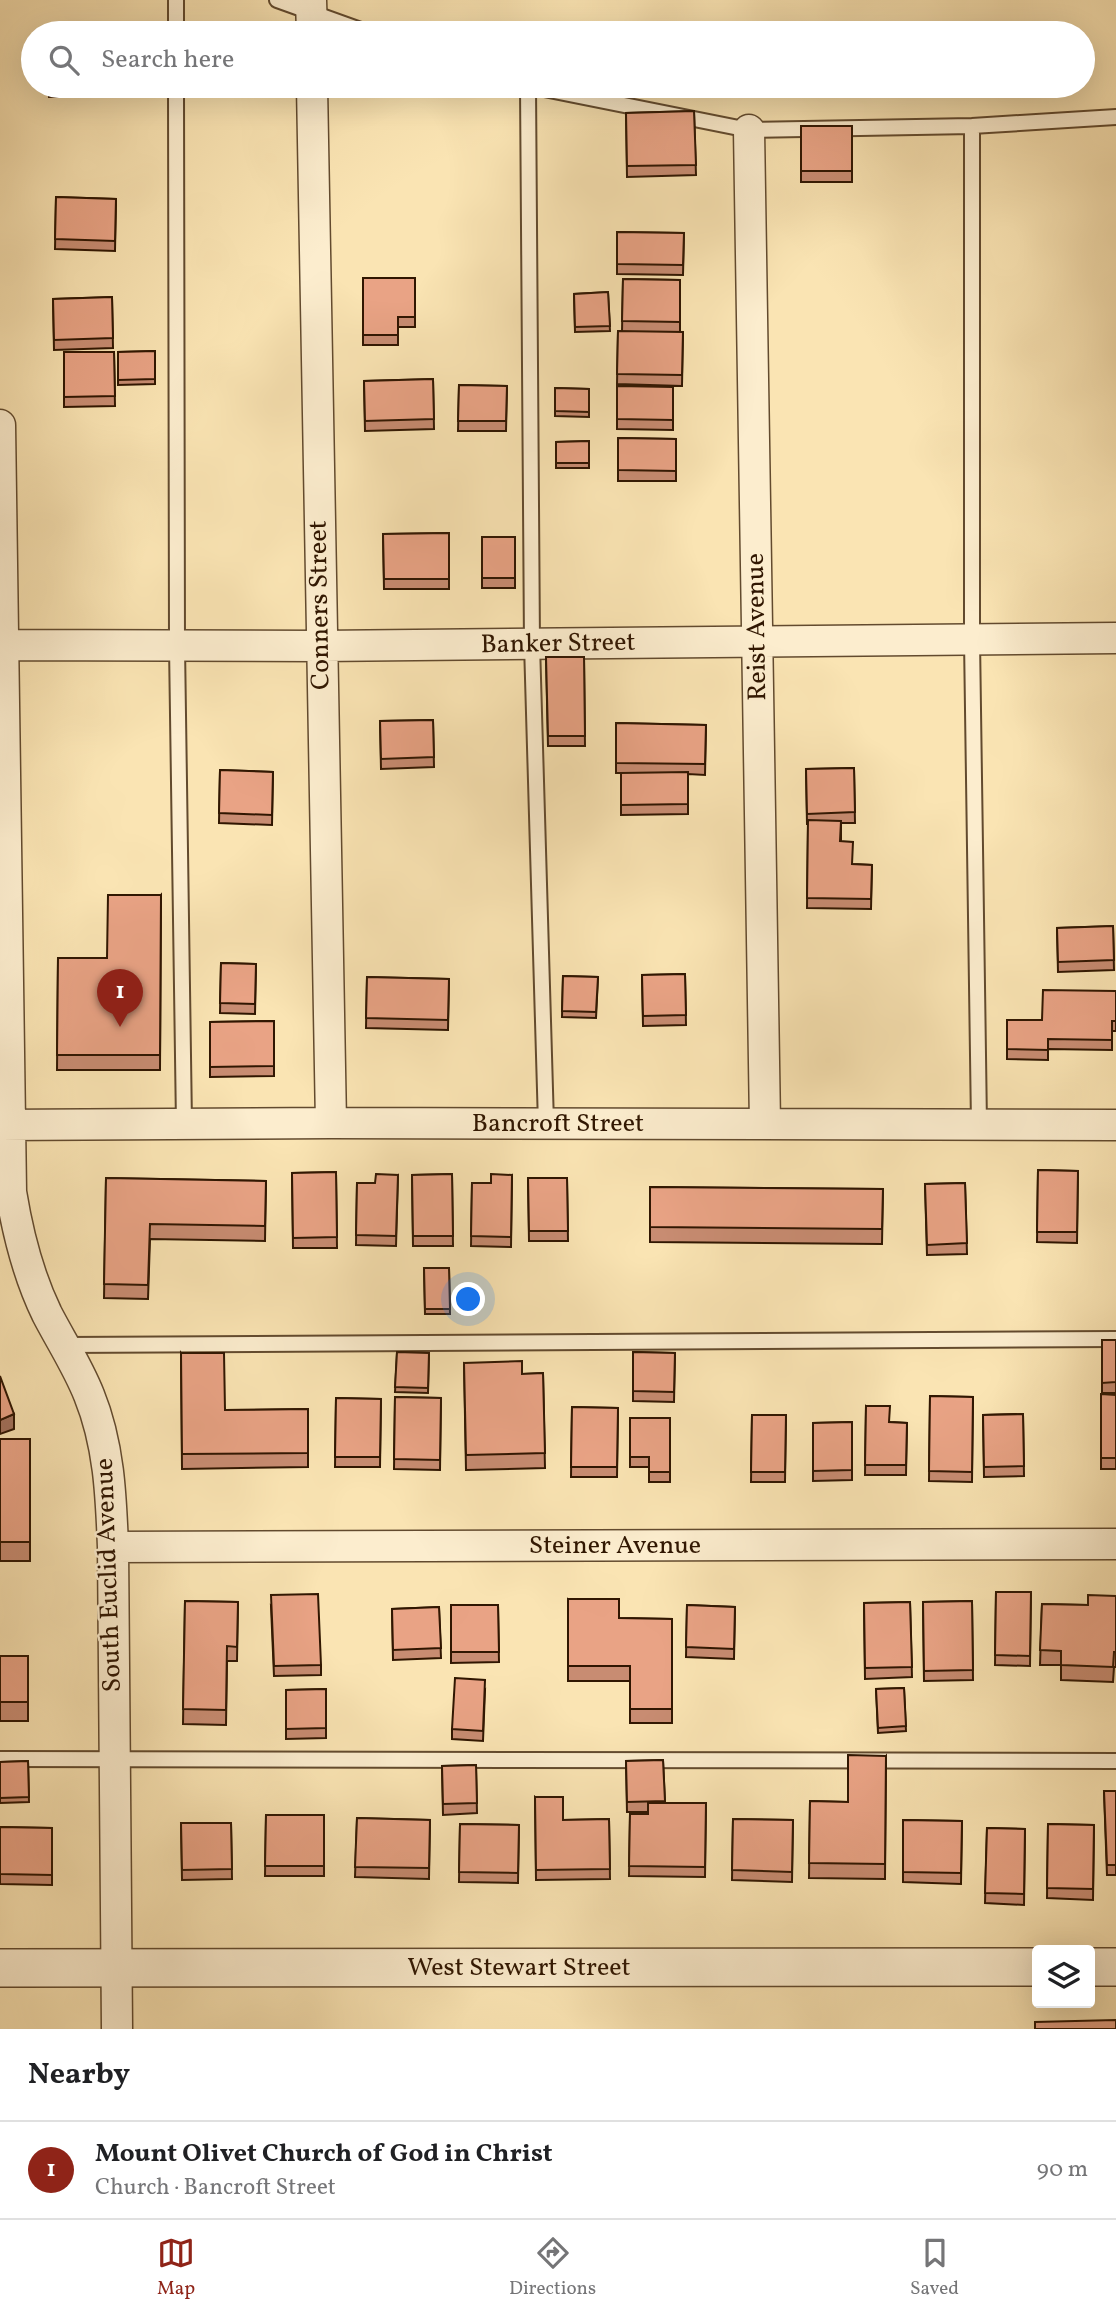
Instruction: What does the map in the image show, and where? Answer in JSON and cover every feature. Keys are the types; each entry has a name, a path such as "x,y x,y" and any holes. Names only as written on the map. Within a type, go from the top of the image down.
{"street":[{"name":"Conners Street","path":"312,98 331,1123"},
{"name":"Reist Avenue","path":"749,130 765,1124"},
{"name":"South Euclid Avenue","path":"0,425 5,1125 12,1192 24,1256 35,1287 89,1395 99,1424 110,1485 113,1547 117,2029"},
{"name":"Banker Street","path":"1,645 321,646 1116,638"},
{"name":"Bancroft Street","path":"5,1125 1116,1125"},
{"name":"Steiner Avenue","path":"113,1547 1116,1544"},
{"name":"West Stewart Street","path":"0,1968 1032,1967"},
{"path":"1095,1967 1116,1967"}],"lane":[{"path":"176,0 176,21"},
{"path":"277,0 328,21"},
{"path":"176,98 177,646 184,1124"},
{"path":"529,98 532,644 546,1124"},
{"path":"589,98 749,130 972,126 1116,117"},
{"path":"972,126 972,640 979,1124"},
{"path":"65,1345 1116,1339"},
{"path":"0,1759 1116,1761"}],"building":[{"path":"694,111 696,165 627,166 626,113"},
{"path":"801,126 852,126 852,171 801,171"},
{"path":"56,197 116,199 115,241 55,239"},
{"path":"617,232 684,233 683,265 617,264"},
{"path":"363,278 415,278 415,317 398,317 398,335 363,335"},
{"path":"623,279 680,280 680,322 622,321"},
{"path":"608,292 610,326 575,327 574,294"},
{"path":"112,297 113,338 54,340 53,299"},
{"path":"618,331 683,332 682,375 617,374"},
{"path":"155,351 155,379 118,380 118,352"},
{"path":"64,352 114,352 115,396 64,397"},
{"path":"433,379 434,419 365,421 364,381"},
{"path":"459,385 507,386 506,421 458,421"},
{"path":"617,386 673,387 673,420 617,419"},
{"path":"555,388 589,389 589,412 555,411"},
{"path":"618,438 676,439 676,471 618,470"},
{"path":"589,441 589,463 556,463 556,442"},
{"path":"449,533 449,579 384,579 383,534"},
{"path":"482,537 515,537 515,578 482,578"},
{"path":"546,657 584,657 585,736 548,736"},
{"path":"433,720 434,757 381,759 380,721"},
{"path":"616,723 706,725 705,764 616,763"},
{"path":"854,768 855,812 807,814 806,769"},
{"path":"220,770 273,772 272,815 219,813"},
{"path":"688,772 688,804 621,805 621,773"},
{"path":"808,820 841,821 840,841 853,842 852,864 872,865 871,899 807,898"},
{"path":"108,895 161,895 160,1055 57,1055 58,958 107,958"},
{"path":"1113,926 1114,960 1058,962 1057,928"},
{"path":"221,963 256,964 255,1004 220,1003"},
{"path":"685,974 686,1015 643,1016 642,975"},
{"path":"563,976 598,977 596,1012 562,1011"},
{"path":"367,977 449,979 448,1020 366,1018"},
{"path":"1043,990 1116,991 1116,1021 1112,1021 1112,1040 1048,1039 1048,1050 1007,1049 1007,1020 1042,1020"},
{"path":"274,1021 274,1066 210,1067 210,1022"},
{"path":"1038,1170 1078,1171 1077,1232 1037,1232"},
{"path":"336,1172 337,1237 293,1238 292,1173"},
{"path":"376,1174 398,1175 396,1236 356,1235 357,1183 375,1183"},
{"path":"452,1174 453,1236 413,1236 412,1175"},
{"path":"491,1174 512,1175 511,1237 471,1236 472,1183 491,1183"},
{"path":"106,1178 266,1181 265,1226 150,1224 148,1285 104,1284"},
{"path":"528,1178 567,1178 568,1231 529,1231"},
{"path":"965,1183 967,1243 927,1245 925,1184"},
{"path":"650,1187 883,1189 882,1229 650,1227"},
{"path":"424,1268 449,1268 450,1309 425,1309"},
{"path":"1102,1340 1116,1340 1116,1382 1102,1383"},
{"path":"397,1352 429,1353 428,1388 395,1387"},
{"path":"633,1352 675,1353 674,1392 633,1391"},
{"path":"181,1353 224,1353 225,1410 308,1409 308,1453 182,1454"},
{"path":"522,1361 522,1374 543,1373 545,1453 466,1455 464,1363"},
{"path":"0,1376 14,1414 0,1420"},
{"path":"1101,1394 1116,1395 1116,1458 1101,1458"},
{"path":"930,1396 973,1397 972,1472 929,1471"},
{"path":"395,1397 441,1398 440,1460 394,1459"},
{"path":"336,1398 381,1399 380,1457 335,1457"},
{"path":"866,1406 890,1406 889,1422 907,1423 906,1465 865,1465"},
{"path":"572,1407 618,1408 617,1467 571,1467"},
{"path":"1023,1414 1024,1466 984,1467 983,1415"},
{"path":"752,1415 786,1415 785,1472 751,1472"},
{"path":"630,1418 670,1418 670,1472 649,1472 649,1457 630,1457"},
{"path":"852,1422 852,1470 813,1471 813,1423"},
{"path":"0,1439 30,1439 30,1542 0,1542"},
{"path":"996,1592 1031,1592 1030,1656 995,1655"},
{"path":"318,1594 321,1665 274,1666 271,1595"},
{"path":"1088,1595 1116,1596 1116,1652 1113,1667 1061,1665 1061,1651 1040,1650 1042,1604 1088,1605"},
{"path":"568,1599 619,1599 619,1618 672,1619 672,1709 630,1709 630,1666 568,1666"},
{"path":"185,1601 238,1602 237,1647 227,1646 226,1710 183,1709"},
{"path":"972,1601 973,1670 924,1671 923,1602"},
{"path":"910,1602 912,1667 865,1668 864,1603"},
{"path":"451,1605 498,1605 499,1652 451,1652"},
{"path":"687,1605 735,1607 734,1649 686,1647"},
{"path":"439,1607 441,1648 393,1650 392,1609"},
{"path":"0,1656 28,1656 28,1702 0,1702"},
{"path":"455,1678 485,1680 483,1731 452,1729"},
{"path":"904,1688 906,1726 878,1728 876,1689"},
{"path":"326,1689 326,1728 286,1729 286,1690"},
{"path":"848,1755 886,1756 885,1864 809,1863 810,1801 848,1802"},
{"path":"663,1760 665,1801 627,1802 626,1761"},
{"path":"28,1761 29,1797 0,1798 0,1762"},
{"path":"476,1765 477,1803 443,1804 442,1766"},
{"path":"1104,1791 1116,1791 1116,1865 1107,1865"},
{"path":"535,1797 563,1797 563,1820 609,1819 610,1869 536,1870"},
{"path":"648,1803 706,1803 705,1867 629,1866 630,1814 648,1814"},
{"path":"266,1815 324,1815 324,1866 265,1866"},
{"path":"357,1818 430,1820 429,1868 355,1867"},
{"path":"733,1819 793,1820 792,1872 732,1870"},
{"path":"903,1820 962,1821 961,1873 903,1872"},
{"path":"181,1823 231,1823 232,1869 182,1870"},
{"path":"460,1824 519,1825 518,1873 459,1872"},
{"path":"1048,1824 1094,1825 1093,1889 1047,1888"},
{"path":"0,1827 52,1828 52,1875 0,1874"},
{"path":"987,1828 1025,1829 1024,1894 985,1893"},
{"path":"1116,2020 1116,2029 1035,2029 1035,2022"}],"place":[{"name":"Mount Olivet Church of God in Christ","path":"120,1027"}]}
